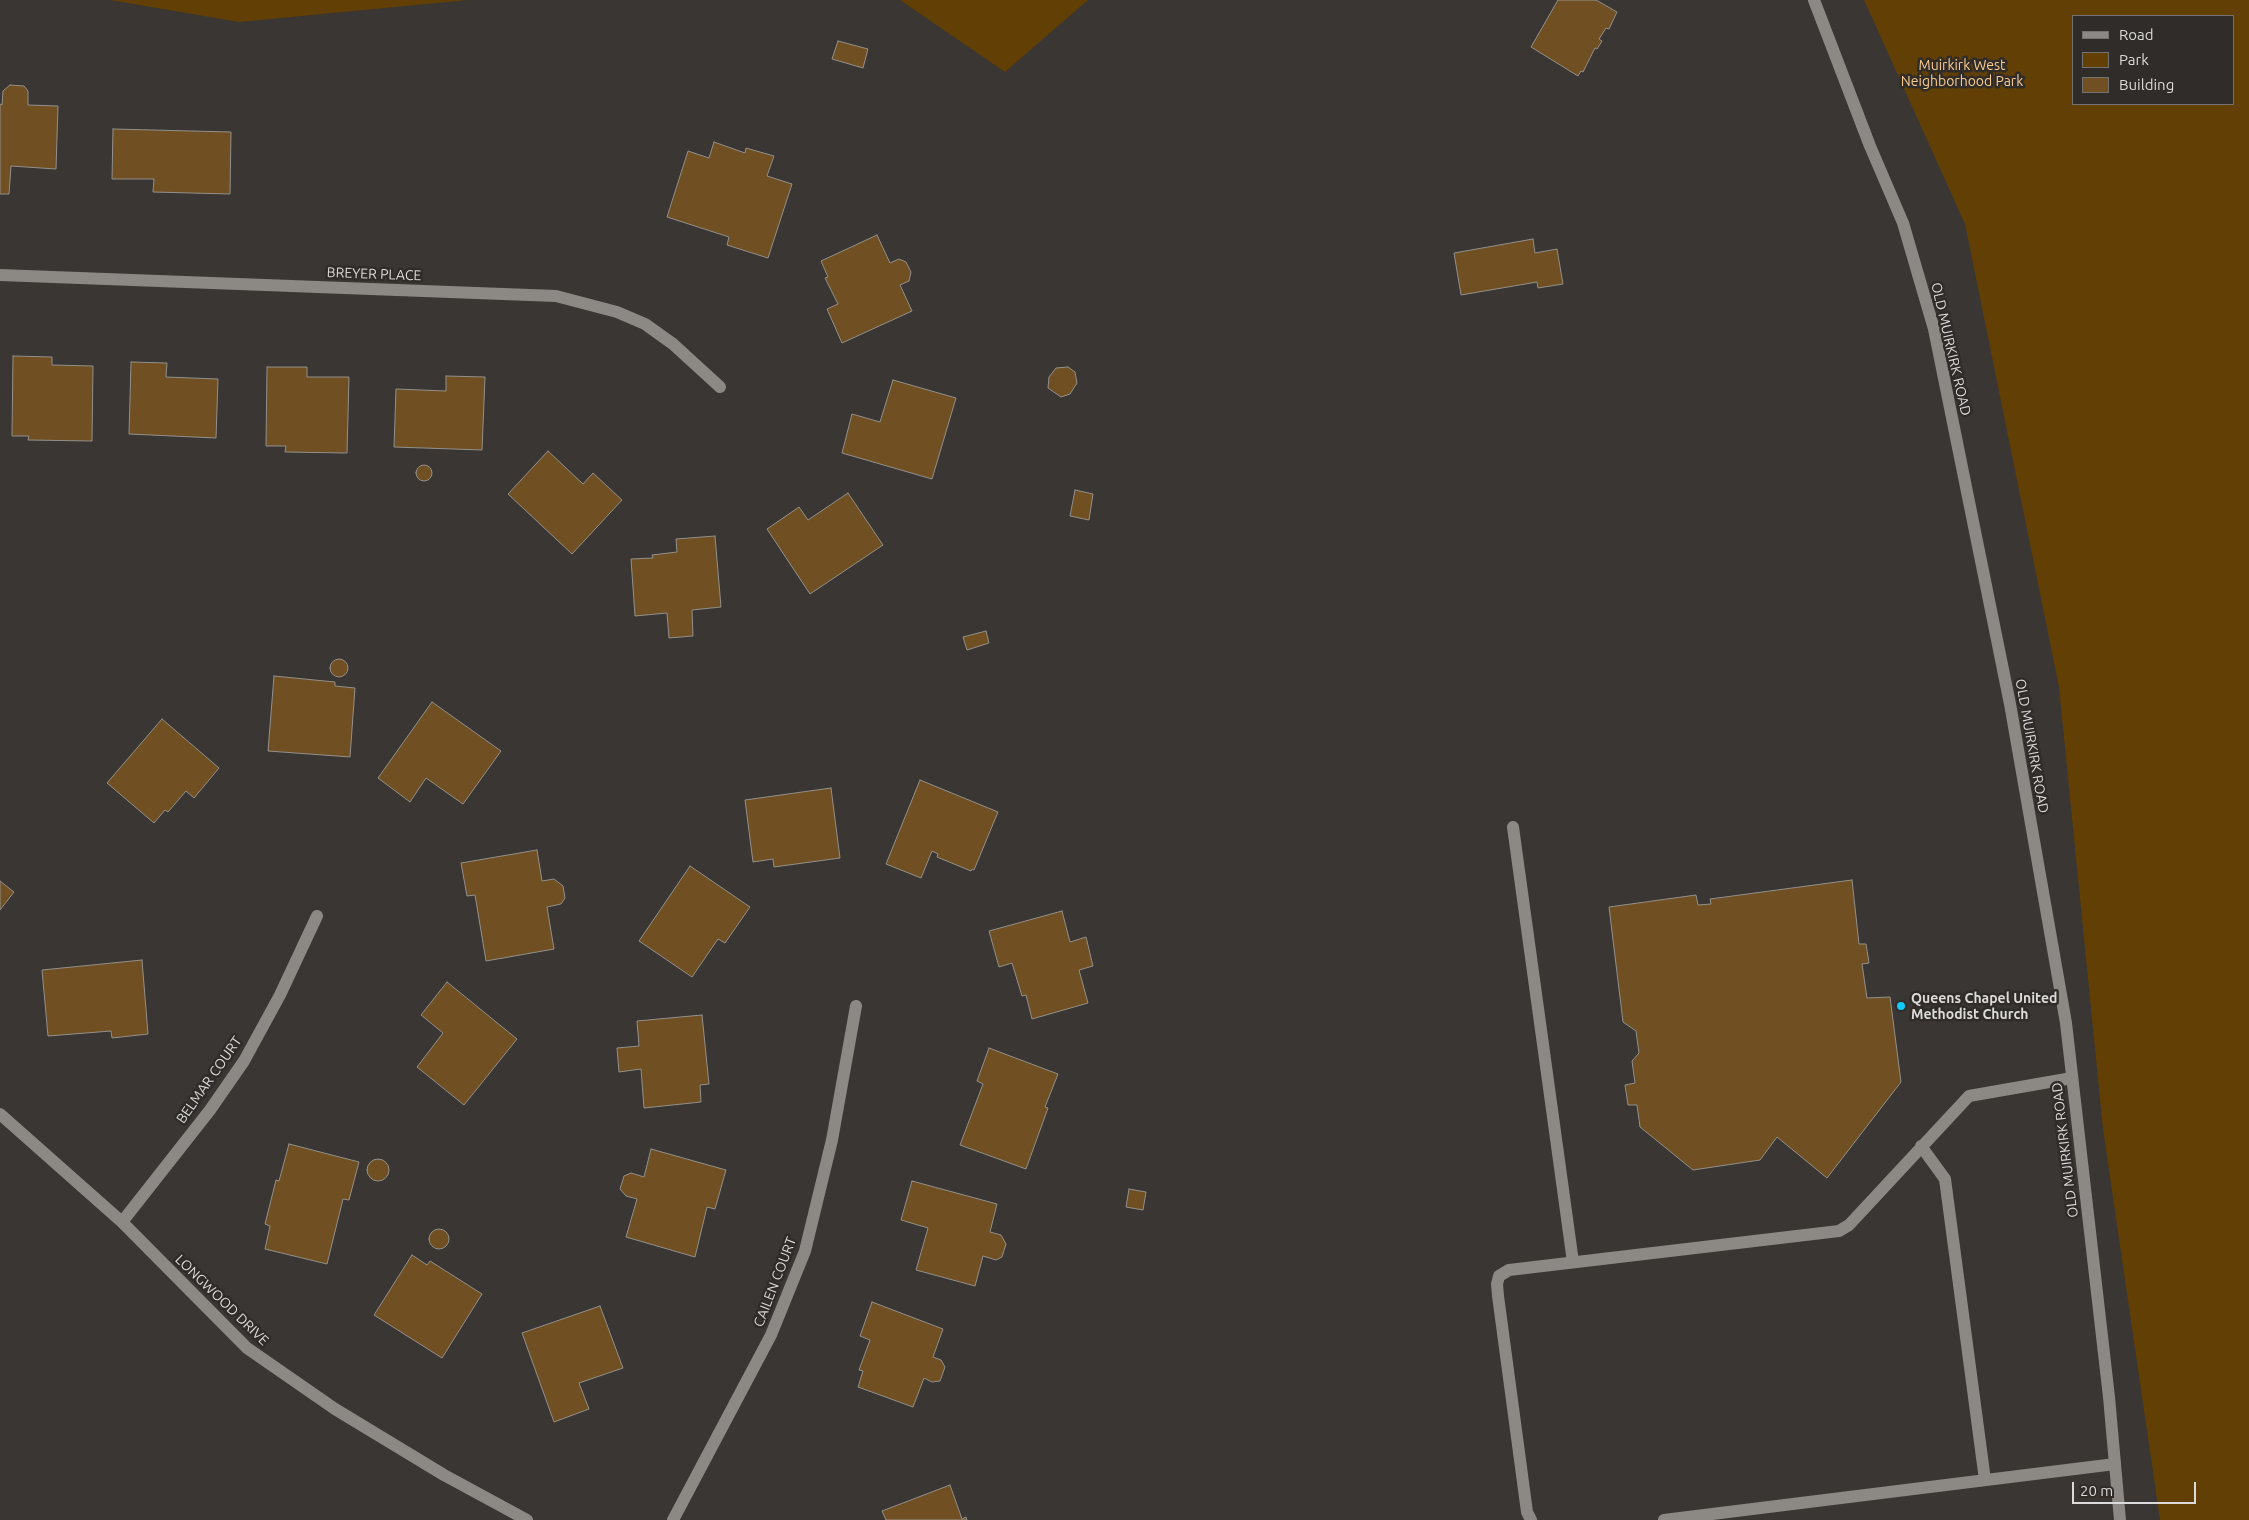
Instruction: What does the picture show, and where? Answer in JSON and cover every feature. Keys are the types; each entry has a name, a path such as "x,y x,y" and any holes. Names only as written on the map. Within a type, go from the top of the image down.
{"street":[{"name":"OLD MUIRKIRK ROAD","path":"1814,0 1870,146 1903,223 1934,329 2010,704 2066,1023 2120,1520"},
{"name":"BREYER PLACE","path":"0,275 556,296 617,312 645,324 672,344 720,387"},
{"path":"1513,827 1573,1262"},
{"name":"BELMAR COURT","path":"122,1222 210,1110 244,1061 280,995 316,916"},
{"name":"CAILEN COURT","path":"673,1520 771,1335 805,1251 832,1140 856,1006"},
{"path":"1531,1520 1527,1512 1497,1284 1500,1276 1509,1270 1839,1231 1849,1225 1969,1096 2072,1078"},
{"name":"LONGWOOD DRIVE","path":"0,1114 122,1222 247,1348 335,1409 435,1470 527,1520"},
{"path":"1921,1146 1945,1179 1985,1480"},
{"path":"1664,1520 2115,1464"}],"green space":[{"path":"110,0 468,0 239,22"},
{"path":"900,0 1088,0 1005,72"},
{"name":"Muirkirk West Neighborhood Park","path":"1864,0 2249,0 2249,1520 2160,1520 2103,1129 2059,687 1965,224"}],"building":[{"path":"1558,0 1596,0 1617,12 1609,29 1606,28 1599,39 1602,41 1597,49 1595,48 1583,72 1581,71 1578,76 1531,47"},
{"path":"838,41 868,49 863,68 832,59"},
{"path":"10,85 24,86 28,91 28,105 58,106 56,169 11,166 9,194 0,194 0,104 2,105 3,91"},
{"path":"113,129 231,132 230,194 153,192 154,179 112,179"},
{"path":"714,142 745,153 746,148 774,156 767,176 792,184 768,258 727,245 729,237 667,217 688,151 709,158"},
{"path":"877,235 890,263 899,259 906,262 911,272 909,281 900,285 912,311 842,343 827,309 838,304 825,278 828,277 821,261"},
{"path":"1533,239 1535,253 1557,249 1563,284 1538,288 1537,282 1461,295 1454,253"},
{"path":"13,356 52,357 52,365 93,366 92,441 28,440 29,436 12,436"},
{"path":"131,362 167,363 166,377 218,379 216,438 129,434"},
{"path":"267,367 307,367 307,377 349,377 347,453 285,452 286,446 266,446"},
{"path":"1068,367 1075,372 1077,383 1070,394 1061,397 1048,388 1049,377 1056,368"},
{"path":"446,376 485,377 482,450 394,447 396,389 446,391"},
{"path":"893,380 956,398 932,479 842,453 852,414 880,422"},
{"path":"548,451 583,484 593,473 622,500 572,554 508,494"},
{"path":"421,465 427,465 432,470 430,479 421,481 416,476 416,470"},
{"path":"1075,490 1093,494 1089,520 1070,516"},
{"path":"848,493 883,545 810,594 767,529 799,507 808,520"},
{"path":"715,536 721,607 692,610 693,636 669,638 667,613 635,616 631,559 653,558 652,555 677,552 676,539"},
{"path":"986,631 989,643 967,650 963,637"},
{"path":"339,659 345,662 348,668 345,674 339,677 333,674 330,668 333,662"},
{"path":"274,676 335,682 335,686 355,688 350,757 268,751"},
{"path":"432,702 501,751 463,804 426,778 410,802 378,778"},
{"path":"162,719 219,768 194,798 186,791 168,812 165,810 154,823 107,783"},
{"path":"920,780 998,812 974,870 972,869 971,871 937,857 938,854 932,851 921,878 886,864"},
{"path":"831,788 840,858 774,867 773,859 753,862 745,800"},
{"path":"537,850 542,881 554,879 563,886 565,898 561,904 547,907 554,949 486,961 475,895 467,896 461,863"},
{"path":"690,866 750,907 725,943 718,939 692,977 639,941"},
{"path":"1852,880 1859,944 1866,944 1869,963 1862,964 1867,998 1890,997 1901,1082 1827,1178 1777,1137 1760,1160 1693,1170 1640,1127 1637,1105 1628,1105 1625,1085 1635,1083 1632,1061 1639,1053 1636,1031 1623,1022 1609,907 1696,895 1698,905 1711,904 1710,899"},
{"path":"0,881 14,892 0,910"},
{"path":"1062,911 1070,942 1086,937 1093,966 1079,970 1088,1003 1032,1019 1026,995 1022,996 1012,963 999,967 989,931"},
{"path":"142,960 148,1034 112,1038 111,1031 48,1036 42,970"},
{"path":"447,982 517,1039 464,1105 417,1067 443,1033 421,1015"},
{"path":"702,1015 709,1084 700,1085 701,1102 644,1108 641,1069 619,1072 617,1048 639,1046 637,1021"},
{"path":"989,1048 1058,1074 1045,1107 1048,1108 1026,1169 960,1145 983,1084 977,1081"},
{"path":"289,1144 359,1162 349,1200 343,1199 327,1264 265,1249 270,1226 265,1224 276,1180 279,1181"},
{"path":"651,1149 726,1170 715,1209 707,1207 695,1257 626,1237 637,1199 626,1196 620,1189 624,1176 631,1173 644,1177"},
{"path":"378,1159 388,1166 389,1170 382,1180 378,1181 368,1174 367,1170 374,1160"},
{"path":"912,1181 997,1204 990,1232 1001,1235 1006,1244 1002,1257 996,1260 983,1256 975,1286 916,1270 928,1228 901,1220"},
{"path":"1129,1189 1146,1192 1143,1210 1126,1207"},
{"path":"439,1229 446,1232 449,1239 446,1246 439,1249 432,1246 429,1239 432,1232"},
{"path":"412,1255 427,1265 430,1261 482,1294 442,1358 374,1315"},
{"path":"872,1302 943,1329 933,1357 941,1360 945,1367 940,1381 932,1382 924,1378 913,1407 858,1387 863,1371 859,1370 870,1340 860,1336"},
{"path":"600,1306 623,1368 579,1383 589,1409 554,1422 522,1333"},
{"path":"950,1485 962,1519 966,1517 967,1520 886,1520 882,1511"}],"place":[{"name":"Queens Chapel United Methodist Church","path":"1901,1006"}]}
